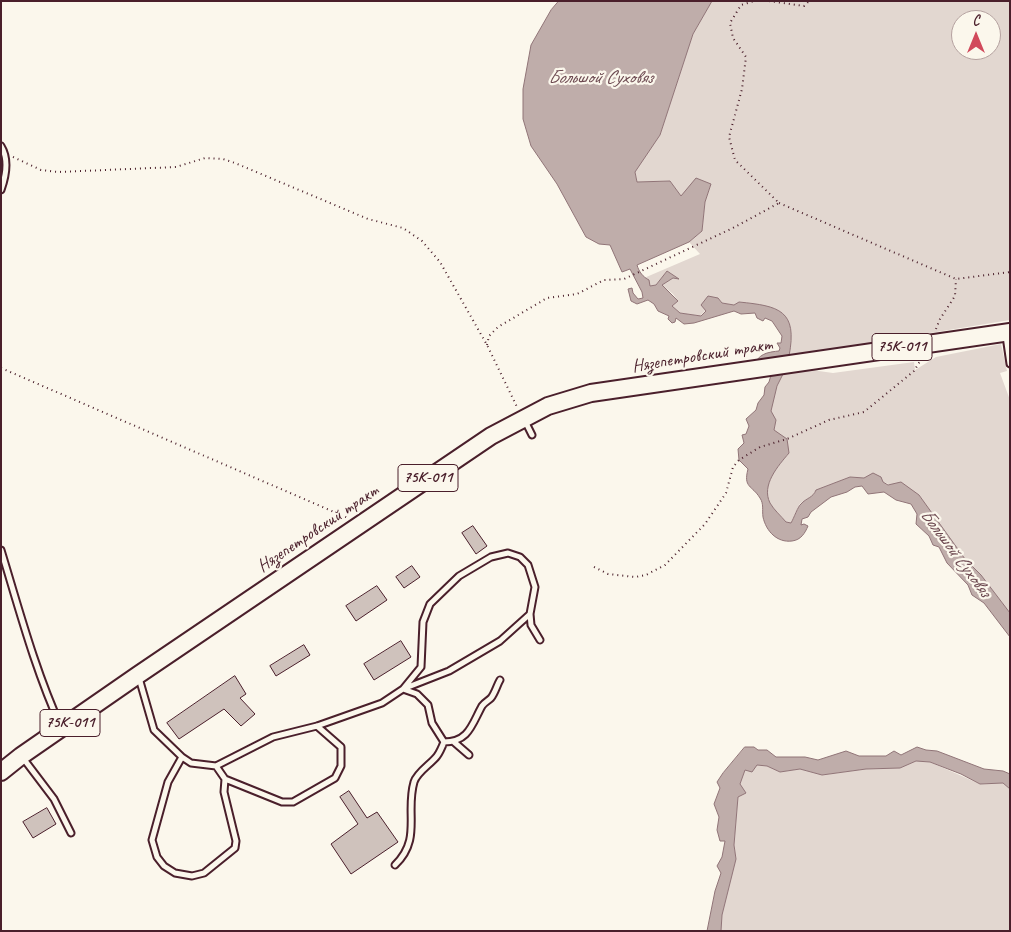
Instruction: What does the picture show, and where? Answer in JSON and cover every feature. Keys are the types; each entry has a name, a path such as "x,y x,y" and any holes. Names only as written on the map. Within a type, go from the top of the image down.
{"main road":[{"name":"Нязепетровский тракт","path":"1,772 21,756 138,675 491,436 548,406 591,393 1007,332"}],"lane":[{"path":"1,146 6,154 5,180 1,190"},
{"path":"1007,332 1010,364"},
{"path":"523,418 532,435"},
{"path":"1,550 52,706 62,728"},
{"path":"403,690 421,666 423,622 430,604 459,576 490,557 508,553 520,557 528,565 535,587 530,614 532,625 540,640"},
{"path":"138,675 154,730 182,757 191,763 216,766 272,737 317,726 382,703 403,690 449,671 500,641 530,614"},
{"path":"444,742 454,742 464,736 472,727 485,702 490,699 500,680"},
{"path":"403,690 417,694 428,705 432,723 444,742"},
{"path":"216,766 225,779 282,802 299,800 335,778 341,766 341,747 317,726"},
{"path":"395,865 405,856 410,843 412,792 415,779 438,756 444,742"},
{"path":"454,742 469,755"},
{"path":"21,756 54,799 71,833"},
{"path":"182,757 168,782 152,840 157,857 164,866 175,873 192,876 204,873 235,848 236,841 224,792 225,779"}],"path":[{"path":"754,1 741,6 730,23 733,38 746,57 742,89 730,136 735,160 779,203 956,279 1010,272"},
{"path":"769,1 804,6 809,1"},
{"path":"6,154 41,170 58,172 176,167 205,158 223,159 235,162 368,219 403,228 427,245 440,262 487,345 523,418"},
{"path":"487,345 488,336 498,327 547,298 577,294 604,280 624,279 732,228 779,203"},
{"path":"594,567 608,574 635,577 646,575 665,565 705,524 726,493 733,467 739,460 760,447 787,439 829,420 864,412 914,370 932,343 940,319 955,296 956,279"},
{"path":"1,368 361,524"}],"shaded area":[{"path":"712,1 1010,1 1010,320 789,356 791,329 788,320 775,309 739,302 735,305 722,303 718,298 700,316 680,313 672,306 678,301 662,285 673,278 677,279 667,271 656,285 650,286 644,278 700,254 689,242 702,231 705,202 711,185 681,196 670,181 637,182 635,171 660,135 693,34"},
{"path":"1001,344 1007,371 1000,373 1010,400 1010,613 981,575 965,559 919,495 883,482 850,477 816,490 815,493 800,504 791,523 786,522 772,506 767,496 767,489 772,476 789,453 774,430 775,421 771,411 774,396 784,372 812,370 833,373 914,362 915,370 936,357"},
{"path":"916,761 930,762 980,784 1003,783 1010,789 1010,931 721,931 722,915 736,859 734,845 738,797 746,793 740,784 745,770 757,765 767,766 780,772 800,769 823,775 866,769 900,768"}],"water":[{"name":"Большой Суховяз","path":"559,1 712,1 693,34 660,135 635,172 637,182 670,181 681,196 696,178 711,184 705,202 702,231 689,242 637,265 639,270 649,280 650,286 656,285 667,271 679,279 673,278 662,285 678,301 672,306 680,313 701,316 706,311 701,305 708,296 718,298 722,303 734,305 739,302 775,309 788,320 791,329 789,356 783,358 784,372 777,386 771,411 776,420 774,430 787,439 789,453 772,476 768,489 770,503 786,522 791,523 800,505 813,495 816,490 850,477 864,478 873,473 881,477 883,482 888,485 901,482 919,495 965,559 981,575 1010,613 1010,637 984,603 972,595 968,585 947,563 939,547 933,545 929,536 916,524 917,514 911,504 896,500 884,492 868,494 862,486 855,487 847,492 831,497 811,512 808,517 802,519 801,525 808,526 798,539 782,540 773,535 767,527 764,522 761,500 747,483 748,469 739,460 738,449 744,443 742,435 746,434 749,426 746,419 756,410 771,375 767,362 756,361 766,353 779,351 780,348 777,343 781,343 782,336 772,321 765,318 763,321 757,318 755,313 741,314 734,311 694,323 684,324 676,318 675,322 672,323 668,319 669,316 658,311 654,304 648,300 637,304 631,301 628,289 632,288 633,293 638,299 643,298 642,292 630,269 622,272 610,245 599,244 586,237 557,184 531,146 523,119 523,89 531,45 551,10"},
{"path":"745,747 767,750 776,757 805,757 818,760 846,751 859,756 886,756 894,751 901,755 917,747 937,751 984,769 1003,771 1010,774 1010,789 1003,783 980,784 961,774 930,762 916,761 900,768 866,769 822,775 800,769 780,772 767,766 757,765 752,772 745,770 740,784 746,793 738,797 734,845 736,859 722,915 721,931 707,931 715,891 721,873 717,866 722,857 725,841 720,841 717,830 719,817 714,804 720,788 717,782"}],"building":[{"path":"473,526 487,546 476,554 462,533"},
{"path":"412,566 420,577 404,588 396,577"},
{"path":"377,586 387,600 356,621 346,606"},
{"path":"401,641 411,657 374,680 364,664"},
{"path":"304,645 310,655 276,676 270,666"},
{"path":"235,676 246,694 240,698 255,714 241,726 224,709 179,739 167,723"},
{"path":"349,791 367,818 377,812 398,842 351,874 331,844 358,824 340,797"},
{"path":"47,808 56,824 33,838 23,822"}]}
